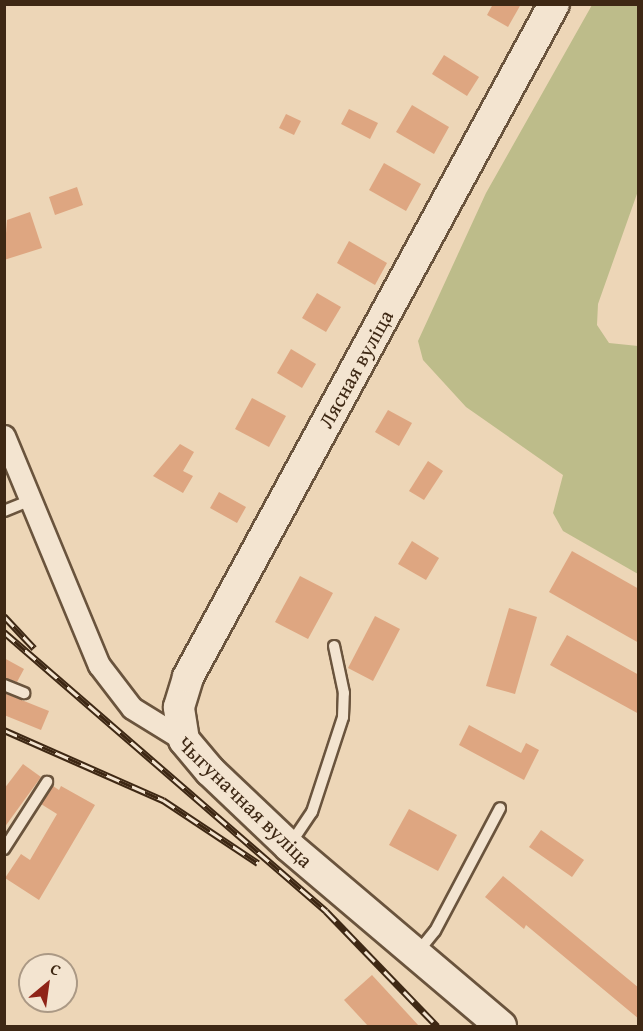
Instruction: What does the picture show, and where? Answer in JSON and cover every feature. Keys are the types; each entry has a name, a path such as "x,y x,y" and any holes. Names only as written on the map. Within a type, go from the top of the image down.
{"main road":[{"name":"Лясная вуліца","path":"184,740 179,707 188,677 554,4"},
{"name":"Чыгуначная вуліца","path":"184,740 289,846 501,1026"}],"street":[{"name":"Чыгуначная вуліца","path":"4,436 28,501 99,665 132,708 184,740"}],"lane":[{"path":"4,511 28,501"},
{"path":"289,846 312,812 343,717 344,693 334,646"},
{"path":"4,685 24,693"},
{"path":"4,849 46,782"},
{"path":"416,955 435,931 500,808"}],"shaded area":[{"path":"592,5 638,5 638,191 598,304 597,325 609,343 638,346 638,574 563,531 553,513 563,475 466,407 423,360 418,341 486,193"}],"building":[{"path":"493,4 521,4 508,27 487,15"},
{"path":"444,55 479,77 467,96 432,74"},
{"path":"412,105 449,127 434,154 396,132"},
{"path":"349,109 378,123 370,139 341,124"},
{"path":"286,114 301,121 294,135 279,128"},
{"path":"384,163 421,184 406,211 369,190"},
{"path":"77,187 83,205 55,215 49,197"},
{"path":"30,212 42,248 4,260 7,220"},
{"path":"349,241 387,263 375,285 337,263"},
{"path":"317,293 341,307 326,332 302,318"},
{"path":"291,349 316,364 302,388 277,373"},
{"path":"252,398 286,416 269,447 235,429"},
{"path":"388,410 412,423 399,446 375,432"},
{"path":"180,444 194,452 183,471 193,476 183,493 153,476"},
{"path":"428,461 443,471 424,500 409,491"},
{"path":"219,492 246,507 237,523 210,508"},
{"path":"412,541 439,558 426,580 398,564"},
{"path":"572,551 639,589 639,643 549,592"},
{"path":"300,576 333,593 308,639 275,622"},
{"path":"509,608 537,617 515,694 486,686"},
{"path":"375,616 400,629 373,681 348,668"},
{"path":"567,635 639,675 639,714 550,665"},
{"path":"4,658 24,669 17,682 4,678"},
{"path":"4,693 49,711 41,730 4,715"},
{"path":"469,725 521,753 526,743 539,750 524,780 459,745"},
{"path":"23,764 41,777 4,828 4,789"},
{"path":"53,786 59,790 61,786 95,805 39,900 5,878 21,854 30,860 57,814 41,804"},
{"path":"409,809 457,835 438,871 389,845"},
{"path":"541,830 584,860 572,877 529,847"},
{"path":"503,876 639,988 639,1019 526,925 524,929 485,897"},
{"path":"372,975 419,1026 368,1026 344,1000"}],"railway":[{"path":"4,616 34,648"},
{"path":"4,632 326,911 437,1026"},
{"path":"4,730 163,800 258,863"}]}
